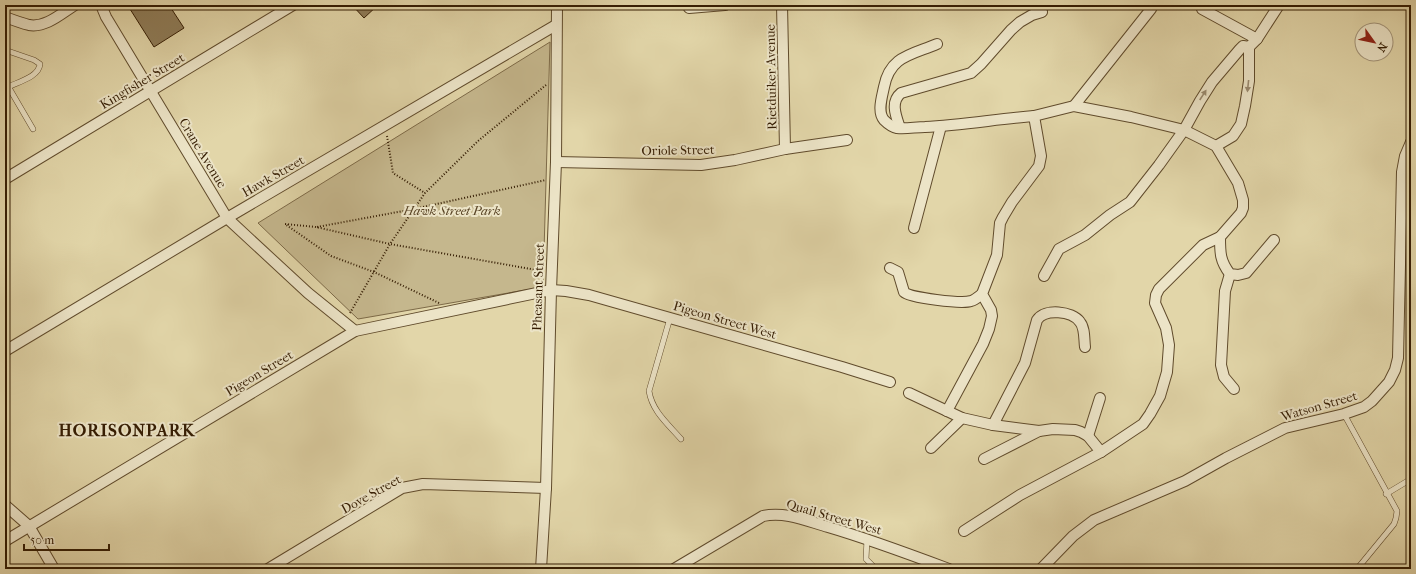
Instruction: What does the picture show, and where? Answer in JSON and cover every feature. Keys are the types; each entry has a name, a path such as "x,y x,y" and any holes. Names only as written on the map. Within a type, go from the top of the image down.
{"street":[{"path":"5,17 28,25 39,25 50,21 75,5"},
{"name":"Crane Avenue","path":"94,5 106,17"},
{"name":"Crane Avenue","path":"101,5 106,17 227,218 308,293 355,331"},
{"name":"Kingfisher Street","path":"5,178 293,5"},
{"name":"Pheasant Street","path":"541,569 546,488 551,273 556,162 557,5"},
{"path":"690,8 725,5"},
{"name":"Rietduiker Avenue","path":"782,5 785,149"},
{"path":"1216,146 1233,136 1238,130 1243,118 1249,81 1249,47 1257,39 1279,5"},
{"path":"1074,106 1151,9"},
{"path":"1202,9 1257,39"},
{"path":"900,128 894,106 896,99 901,93 971,73 1020,22 1032,15 1042,12"},
{"name":"Hawk Street","path":"5,351 227,218 556,25"},
{"path":"937,44 903,58 892,65 885,81 881,107 882,116 889,124 900,128 941,126 984,120 1034,116 1074,106 1131,117 1184,130 1216,146 1238,183 1243,200 1243,208 1240,213 1220,237 1203,245 1159,289 1156,295 1155,303 1166,328 1170,345 1167,372 1160,396 1150,414 1142,424 1101,452 1020,495 964,532"},
{"path":"1044,276 1059,249 1084,235 1130,202 1155,171 1184,130 1200,101 1220,72 1240,48 1243,46 1249,47"},
{"path":"890,268 898,272 904,292 914,297 966,302 976,299 982,294 997,255 1000,224 1003,217 1012,202 1039,166 1041,156 1034,116"},
{"path":"914,228 941,126"},
{"name":"Oriole Street","path":"556,162 701,165 735,160 785,149 847,140"},
{"name":"Watson Street","path":"1041,569 1074,536 1094,520 1185,481 1285,428 1344,414 1364,407 1372,401 1389,382 1397,364 1399,345 1402,172 1405,156 1411,142"},
{"path":"1220,237 1221,259 1230,274 1238,275 1246,273 1274,240"},
{"path":"1230,274 1225,291 1221,364 1224,377 1234,389"},
{"name":"Pigeon Street","path":"5,541 355,331 551,290"},
{"name":"Pigeon Street West","path":"551,290 566,291 589,296 842,367 890,382"},
{"path":"947,411 983,344 989,329 992,316 991,310 982,294"},
{"path":"994,425 1025,363 1036,322 1041,315 1055,312 1076,318 1082,326 1085,346"},
{"path":"909,393 962,418 994,425 1038,431 1053,429 1075,430 1088,436 1101,452"},
{"path":"1088,436 1100,398"},
{"path":"932,448 962,418"},
{"path":"984,459 1038,431"},
{"name":"Dove Street","path":"268,569 402,488 423,484 546,488"},
{"path":"5,505 29,526 54,569"},
{"name":"Quail Street West","path":"674,569 763,516 771,515 796,518 867,539 949,569"}],"lane":[{"path":"5,50 34,60 40,64 40,68 35,74 8,87"},
{"path":"5,81 33,128"},
{"path":"670,318 649,391 650,401 655,409 681,439"},
{"path":"1344,414 1386,494 1397,511 1394,524 1357,569"},
{"path":"1386,494 1411,479"},
{"path":"867,539 866,559 876,569"}],"path":[{"path":"344,322 390,244 424,193 478,141 556,77"},
{"path":"386,125 392,173 424,193"},
{"path":"316,227 414,209 555,178"},
{"path":"454,310 374,272 331,256 285,224 316,227 390,244 551,273"}],"green space":[{"name":"Hawk Street Park","path":"550,42 543,287 358,319 258,223"}],"building":[{"path":"136,5 169,5 184,28 154,47 130,9"},
{"path":"352,5 378,5 364,18"}],"district":[{"name":"HORISONPARK","path":"127,430"}]}
